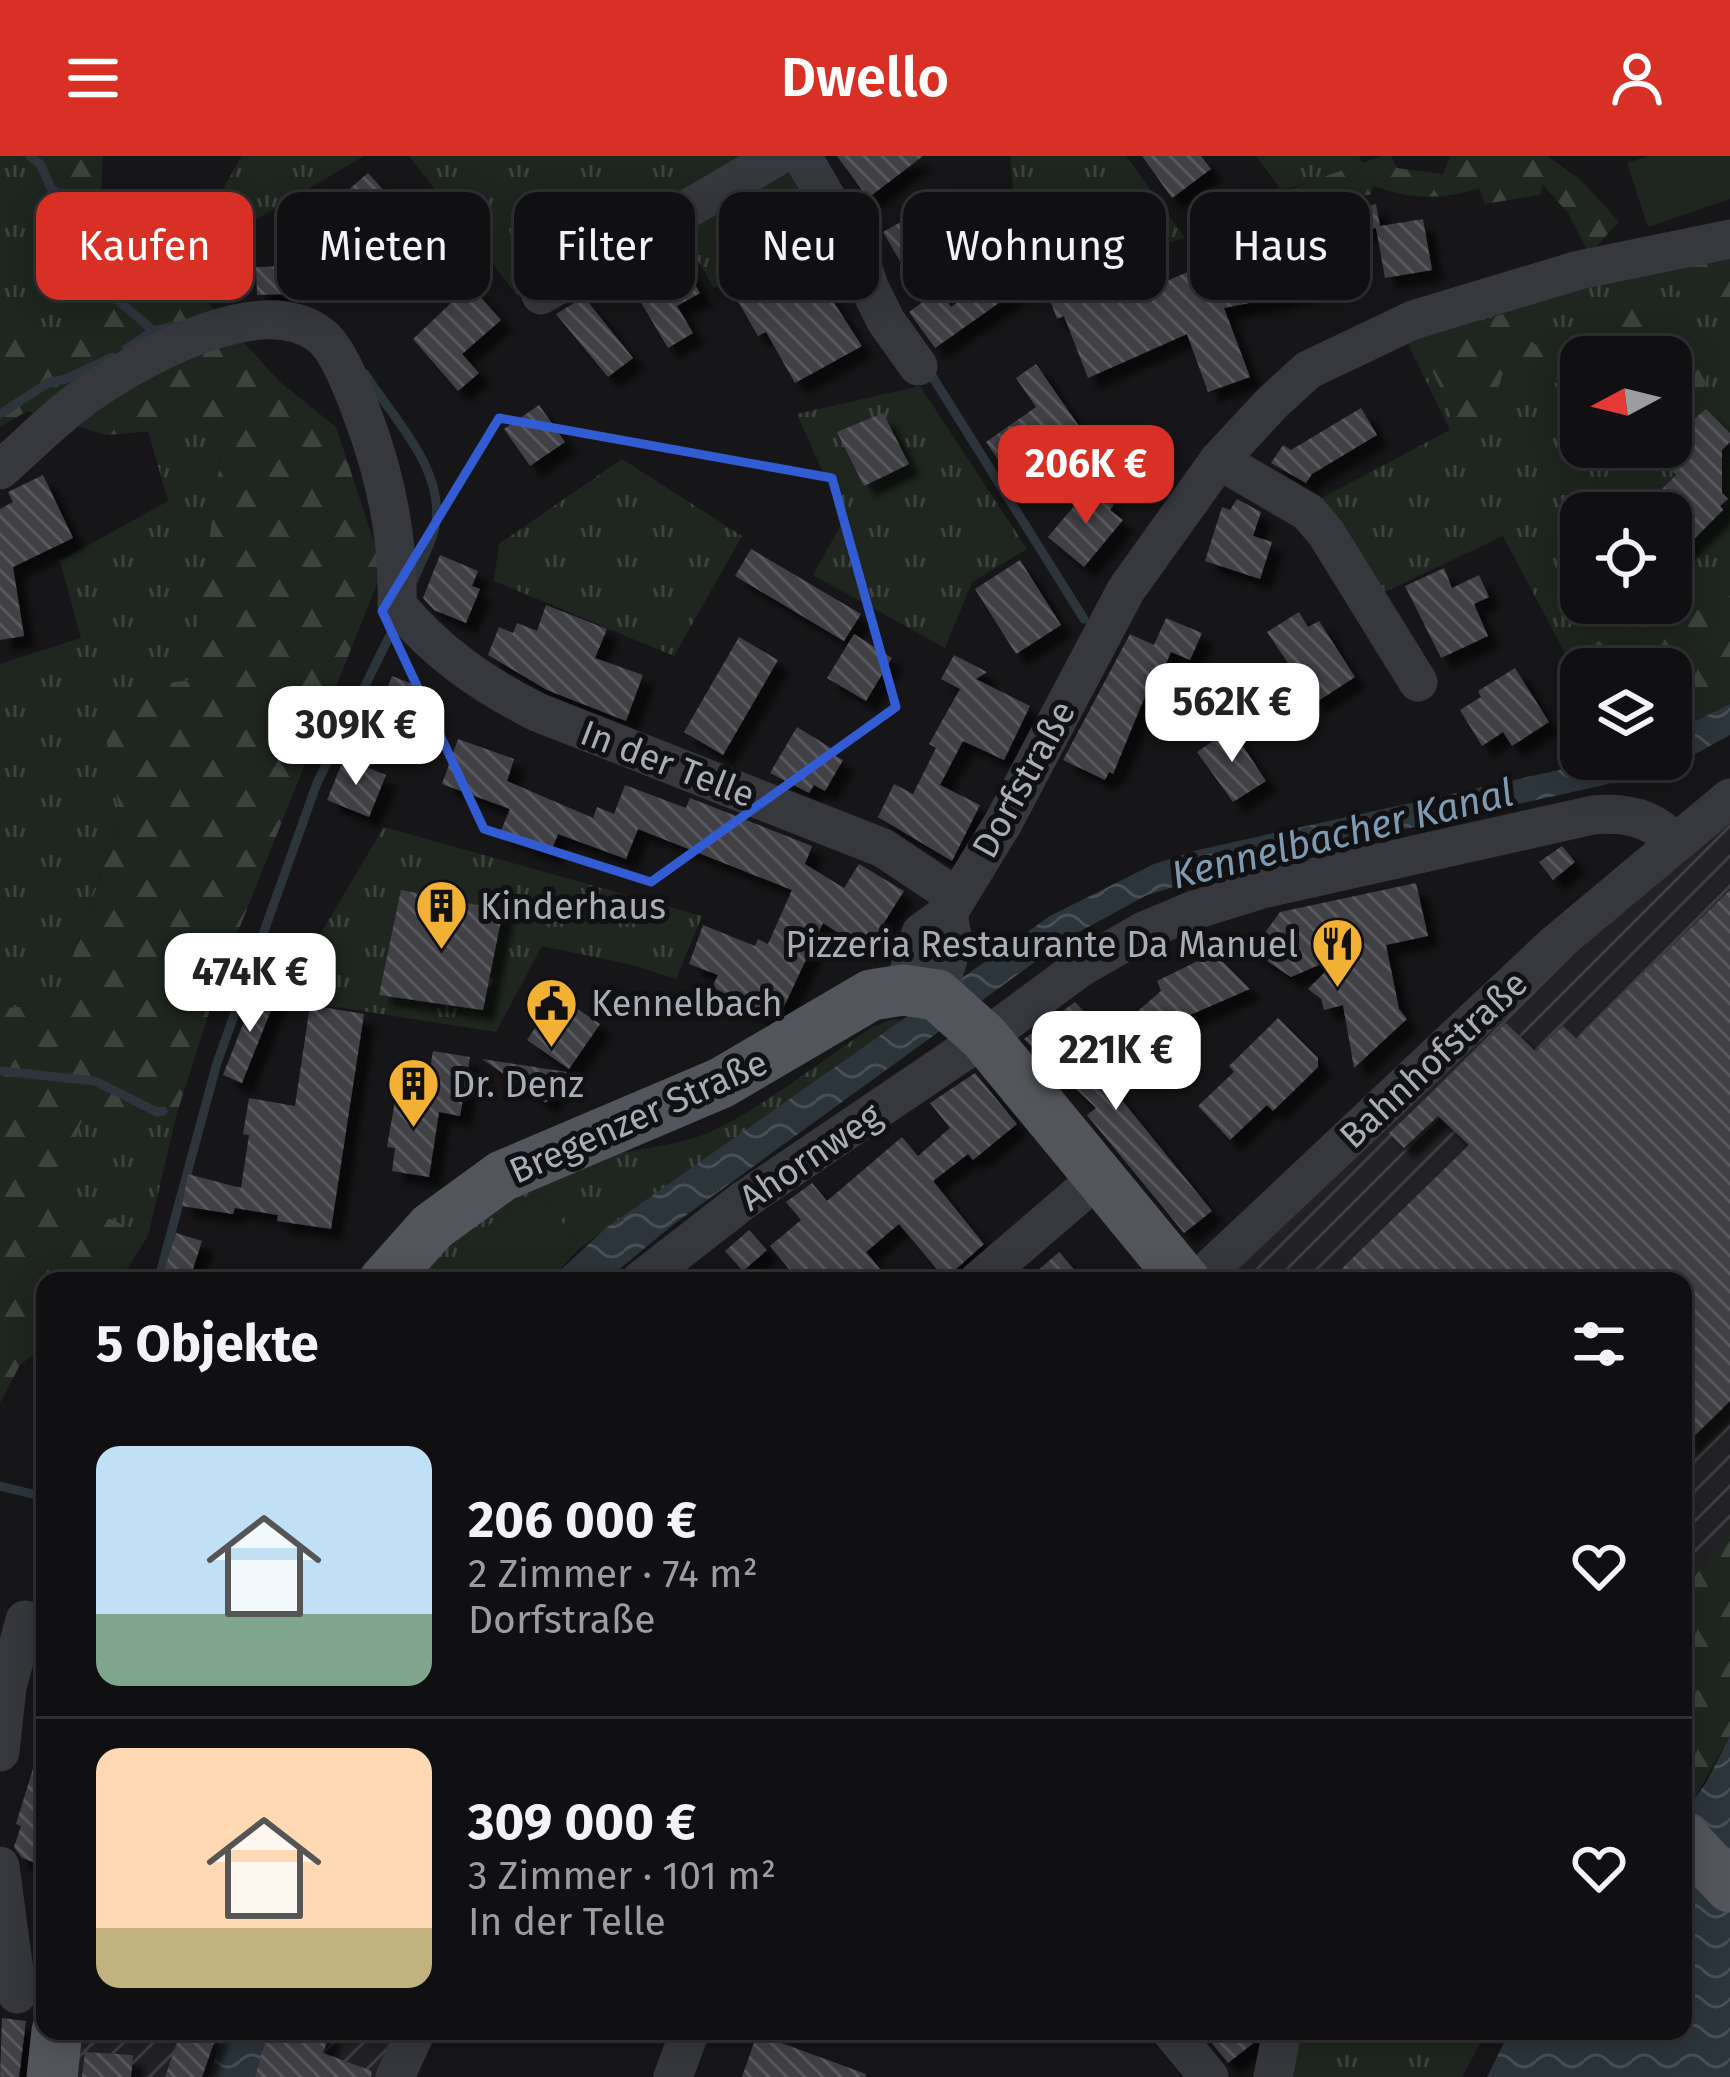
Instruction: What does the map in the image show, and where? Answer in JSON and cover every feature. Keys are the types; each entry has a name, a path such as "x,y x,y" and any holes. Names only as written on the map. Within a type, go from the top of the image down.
{"main road":[{"path":"918,992 984,1037 1178,1272"},
{"name":"Bregenzer Straße","path":"392,1272 432,1227 502,1176 722,1083 872,995 918,992"},
{"path":"1692,1847 1730,1887"},
{"path":"52,2077 56,2040"}],"street":[{"path":"695,205 778,156"},
{"path":"802,156 856,249 886,321 918,366"},
{"name":"Dorfstraße","path":"918,992 953,941 951,905 1003,823 1126,590 1219,460 1308,370 1413,320 1579,270 1730,239"},
{"name":"In der Telle","path":"0,470 88,394 163,349 252,320 298,324 323,336 351,383 375,447 406,615 445,656 485,685 537,712 883,848 951,905"},
{"path":"1219,460 1308,512 1326,533 1418,682"},
{"name":"Bahnhofstraße","path":"1207,1272 1553,946 1730,798"},
{"name":"Ahornweg","path":"652,1272 744,1200 1081,967 1144,931 1262,890 1618,812 1666,833 1673,842"},
{"path":"989,1272 1100,1177"},
{"path":"0,1752 7,1688 25,1620"},
{"path":"0,1866 21,1994"},
{"path":"395,2077 412,2040"},
{"path":"673,2077 687,2040"},
{"path":"1179,2040 1209,2077"},
{"path":"1273,2077 1280,2040"}],"highlighted area":[{"path":"499,418 832,478 896,707 651,882 484,829 382,611"}],"shaded area":[{"path":"1730,806 1730,1533 1692,1580 1692,1272 1217,1272"},
{"path":"63,2040 397,2040 382,2077 61,2077"}],"green space":[{"path":"0,156 19,156 70,192 36,192 36,300 66,300 64,328 14,335 0,354"},
{"path":"19,156 103,156 101,192 69,192"},
{"path":"242,156 364,156 303,192 277,192 277,207 253,221 253,192 221,192"},
{"path":"409,156 795,156 814,192 719,192 719,285 714,288 695,256 695,192 514,192 514,291 490,260 490,192 437,192"},
{"path":"1010,156 1126,156 1152,192 1014,192"},
{"path":"1256,156 1359,156 1365,167 1281,190"},
{"path":"1382,156 1391,156 1397,168 1443,174 1450,156 1547,156 1581,180 1619,222 1589,254 1568,213 1543,185 1540,195 1485,204 1479,188 1426,197 1374,186 1370,195 1282,192"},
{"path":"1648,156 1730,156 1730,199 1648,227 1627,163"},
{"path":"1166,212 1185,238 1166,244"},
{"path":"1730,250 1730,704 1692,723 1692,648 1562,648 1503,536 1374,597 1312,503 1450,430 1404,336"},
{"path":"1730,252 1730,303 1711,308 1675,289 1689,265"},
{"path":"1658,298 1655,326 1668,336 1611,336 1617,309"},
{"path":"66,300 207,302 280,382 336,427 383,569 223,969 177,1113 85,1109 59,1196 148,1236 125,1272 36,1272 36,1352 20,1365 0,1403 0,1008 56,1005 121,817 97,692 190,680 225,425 106,435 27,411 0,427 0,354 14,335 64,327"},
{"path":"1534,304 1514,328 1548,354 1560,356 1560,384 1504,371 1473,456 1418,341"},
{"path":"1692,353 1709,366 1700,406 1692,404"},
{"path":"920,386 1027,549 972,582 945,648 813,575 844,520 797,414"},
{"path":"225,424 190,680 97,692 121,816 56,1005 0,1008 0,664 81,638 60,561 168,501 148,431"},
{"path":"622,459 742,536 674,656 494,581 499,544"},
{"path":"1730,596 1730,701 1692,721 1692,648 1625,648 1667,624 1692,624 1692,613"},
{"path":"1560,632 1625,648 1568,648"},
{"path":"384,827 702,916 676,979 542,946 496,1032 305,1002 316,941"},
{"path":"904,1020 581,1247 539,1193 489,1225 464,1260 478,1272 421,1272 476,1224 549,1179 603,1158 710,1132 772,1097 873,1027"},
{"path":"85,1109 177,1113 148,1236 59,1196"},
{"path":"539,1193 581,1247 557,1272 477,1272 463,1261 489,1225"},
{"path":"1730,1532 1730,1736 1692,1802 1692,1580"},
{"path":"1294,2040 1482,2040 1462,2077 1287,2077"}],"water":[{"path":"1730,704 1730,735 1692,756 1692,723"},
{"name":"Kennelbacher Kanal","path":"1560,770 1560,780 1620,780 1256,862 1147,895 1068,938 674,1224 616,1272 559,1272 606,1228 1050,916 1154,864 1198,850"},
{"path":"1730,1736 1730,2077 1487,2077 1506,2040 1692,2040 1692,1803"},
{"path":"219,2040 265,2040 255,2077 209,2077"}],"building":[{"path":"837,156 923,156 876,192 864,192"},
{"path":"1142,156 1201,156 1211,169 1172,198"},
{"path":"368,173 385,192 346,192"},
{"path":"1376,204 1380,226 1423,219 1432,270 1385,278 1376,228 1370,229 1370,205"},
{"path":"903,221 903,263 901,263 883,232"},
{"path":"277,266 277,294 257,295 256,267"},
{"path":"1190,271 1190,300 1264,300 1224,308 1250,377 1208,392 1187,334 1088,378 1064,316 1057,319 1050,300 1166,300 1166,281"},
{"path":"454,300 483,300 501,320 462,354 479,373 458,391 413,339"},
{"path":"586,300 633,358 608,377 556,314"},
{"path":"639,300 688,300 677,306 693,333 668,348"},
{"path":"737,300 832,300 862,346 795,383 766,332 758,336"},
{"path":"925,300 946,300 951,307 961,300 1003,300 935,348 909,312"},
{"path":"1036,364 1081,429 1011,479 986,442 1036,407 1016,378"},
{"path":"539,405 565,442 530,466 504,429"},
{"path":"1361,408 1377,435 1312,474 1306,483 1271,463 1283,445 1291,450"},
{"path":"1706,409 1730,433 1730,442 1722,450 1722,493 1728,499 1692,541 1692,492 1659,492 1676,475 1669,468 1692,468 1692,421"},
{"path":"883,413 909,464 864,486 837,432"},
{"path":"43,475 73,538 13,567 24,636 0,640 0,509 13,502 8,492"},
{"path":"1091,486 1114,505 1110,510 1123,520 1084,567 1048,537"},
{"path":"1237,499 1261,512 1253,536 1272,542 1260,579 1205,561 1222,507 1230,510"},
{"path":"751,549 861,614 844,641 735,576"},
{"path":"440,555 478,571 472,586 480,589 466,623 434,610 423,598"},
{"path":"1020,560 1061,625 1016,654 975,589"},
{"path":"1444,568 1452,588 1479,575 1489,597 1474,604 1488,636 1441,658 1405,586"},
{"path":"546,605 607,629 595,658 643,675 626,721 547,690 488,655 499,627 513,633 517,623 537,631"},
{"path":"1299,612 1308,627 1319,621 1355,677 1315,703 1267,632"},
{"path":"1166,618 1202,633 1190,660 1171,652 1161,675 1155,672 1113,774 1109,772 1105,780 1063,760 1130,634 1154,645"},
{"path":"854,634 892,658 866,701 827,678"},
{"path":"739,637 778,660 723,755 684,732"},
{"path":"954,655 987,672 976,679 1030,706 1004,760 963,741 940,785 980,805 952,861 878,817 894,784 913,794 936,748 929,744 960,689 941,679"},
{"path":"1515,668 1549,722 1512,746 1503,732 1482,746 1460,710 1481,697 1478,691"},
{"path":"392,676 428,690 411,734 375,720"},
{"path":"797,727 843,760 825,791 814,785 809,793 770,773"},
{"path":"1231,728 1266,781 1233,802 1197,752"},
{"path":"458,739 514,759 507,781 593,818 597,807 614,814 625,785 686,808 690,798 812,846 805,864 844,888 859,864 904,891 866,951 823,923 781,1013 770,1019 728,1000 730,996 712,987 718,975 689,964 703,925 755,946 758,939 768,944 792,890 638,829 626,859 558,834 550,854 500,833 510,809 442,784"},
{"path":"344,758 386,775 369,817 327,800"},
{"path":"1562,846 1575,862 1553,880 1539,862"},
{"path":"1416,883 1428,936 1386,945 1399,1009 1407,1019 1354,1068 1343,1005 1324,1010 1321,999 1308,989 1342,955 1291,977 1243,945 1262,937 1280,912"},
{"name":"Kinderhaus","path":"401,890 503,910 483,1010 379,995"},
{"path":"1730,890 1730,1401 1692,1438 1692,1272 1338,1272 1469,1145 1438,1116 1404,1148 1389,1133 1506,1023 1536,1052 1563,1026 1577,1039"},
{"path":"1217,956 1250,989 1153,1031 1141,1042 1124,1023 1161,991 1157,981"},
{"path":"257,988 277,995 242,1083 223,1075"},
{"path":"557,995 600,1024 569,1069 527,1040"},
{"path":"1075,1002 1107,1035 1089,1053 1099,1063 1095,1067 1212,1211 1184,1233 1087,1115 1096,1108 1024,1039"},
{"path":"310,1005 364,1014 331,1229 277,1221 278,1215 235,1208 233,1214 182,1206 188,1174 241,1188 249,1098 295,1106"},
{"path":"1278,1018 1318,1058 1318,1067 1273,1111 1267,1105 1230,1140 1198,1106 1234,1072 1229,1066"},
{"name":"Dr. Denz","path":"433,1051 470,1057 460,1116 439,1112 429,1177 392,1171 395,1148 387,1147 398,1083 427,1087"},
{"path":"482,1059 567,1072 546,1103"},
{"path":"975,1073 1017,1124 973,1160 968,1154 933,1181 984,1244 953,1272 939,1272 899,1224 866,1252 883,1272 792,1272 770,1246 801,1220 786,1202 812,1183 827,1201 902,1137 918,1156 950,1128 930,1103"},
{"path":"749,1230 767,1250 743,1271 725,1251"},
{"path":"176,1233 202,1241 192,1272 164,1272"},
{"path":"1059,1252 1076,1272 1036,1272"},
{"path":"36,1759 36,1863 22,1858 14,1847 21,1826 16,1824"},
{"path":"2,2018 26,2021 19,2077 0,2077"},
{"path":"178,2040 215,2040 202,2077 165,2077"},
{"path":"265,2040 328,2040 323,2053 372,2071 371,2077 255,2077"},
{"path":"755,2040 773,2040 866,2074 865,2077 742,2077"},
{"path":"1209,2040 1256,2040 1256,2041 1228,2063"},
{"path":"85,2052 133,2055 131,2077 82,2077"}],"waterway":[{"path":"30,156 40,164 52,190 74,206 75,255 84,271 153,331 175,326"},
{"path":"126,349 153,331"},
{"path":"0,414 48,383 112,357"},
{"path":"365,374 415,446 433,486 435,527 414,580"},
{"path":"932,376 1084,619"},
{"path":"160,1272 217,1063 317,783 396,623"},
{"path":"0,1071 95,1081 163,1111"},
{"path":"0,1486 36,1495"}],"place":[{"name":"Kinderhaus","path":"441,952"},
{"name":"Pizzeria Restaurante Da Manuel","path":"1337,990"},
{"name":"Kennelbach","path":"552,1049"},
{"name":"Dr. Denz","path":"413,1130"}]}
